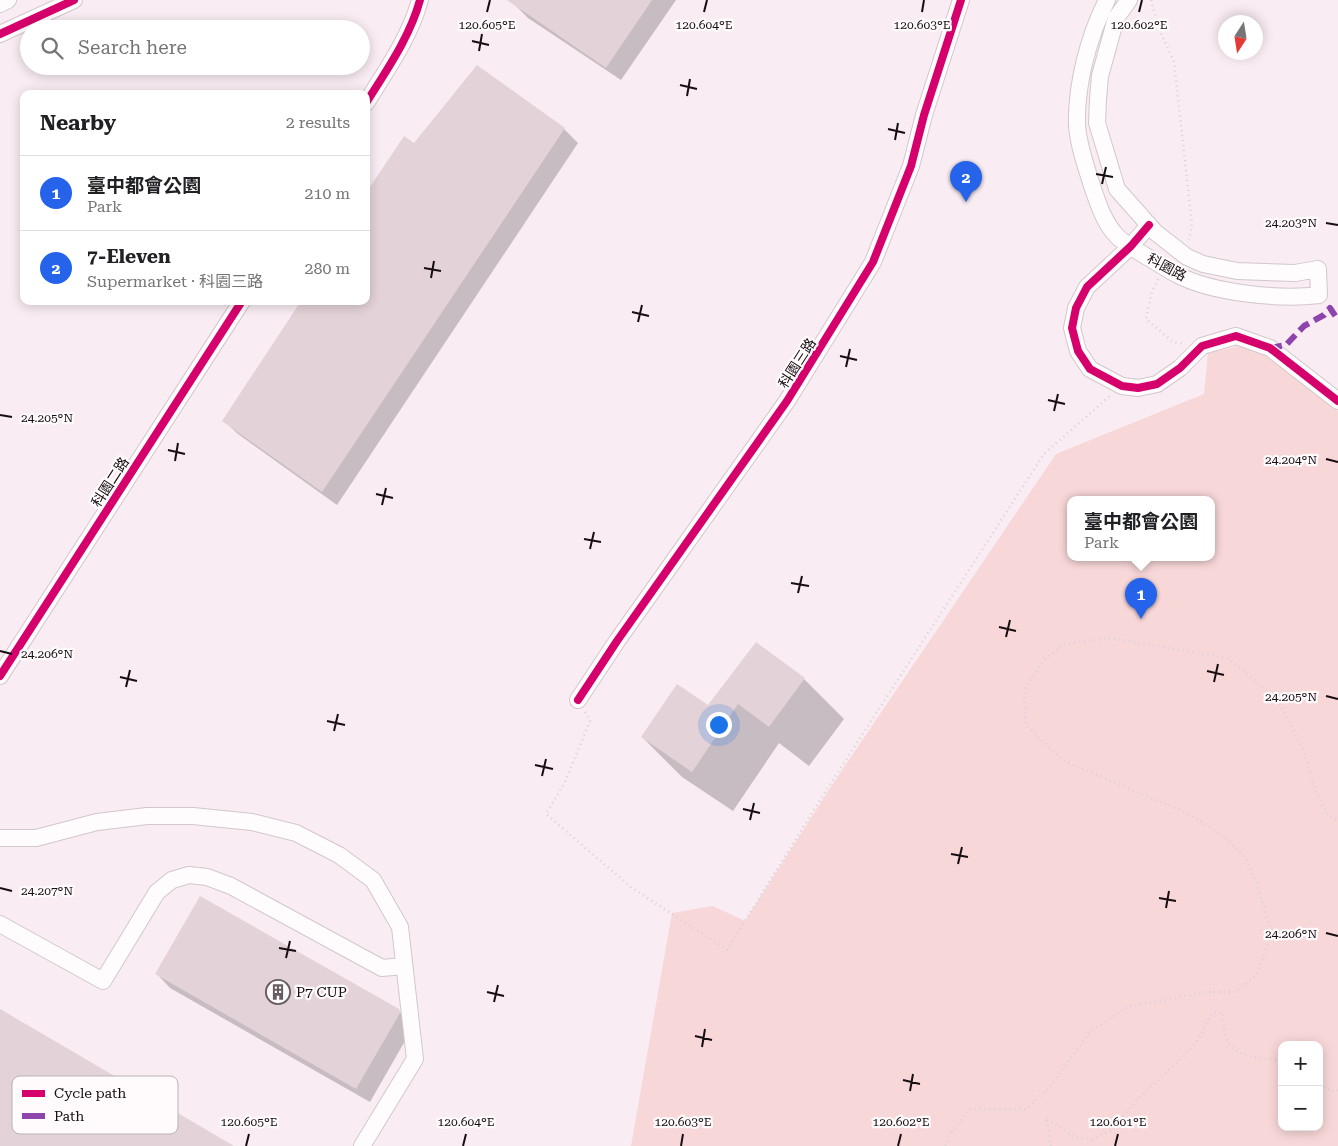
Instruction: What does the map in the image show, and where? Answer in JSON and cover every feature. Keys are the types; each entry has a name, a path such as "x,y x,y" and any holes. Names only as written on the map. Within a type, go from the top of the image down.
{"street":[{"path":"0,4 8,0"},
{"path":"30,20 74,0"},
{"path":"370,96 416,14 420,0"},
{"name":"科園三路","path":"578,700 617,641 787,401 872,262 911,166 924,115 961,0"},
{"name":"科園路","path":"1107,0 1089,43 1080,90 1077,124 1082,156 1103,216 1116,235 1179,276 1233,292 1295,298 1319,295 1318,269 1295,273 1237,270 1203,264 1187,256 1149,225 1116,188 1097,123 1100,76 1116,18 1129,0"},
{"path":"0,34 20,25"},
{"path":"1149,225 1131,246 1087,287 1076,308 1072,328 1078,351 1090,369 1122,386 1138,388 1157,384 1180,368 1202,346 1236,336 1270,348 1338,401"},
{"name":"科園二路","path":"0,676 239,305"},
{"path":"0,838 36,838 97,822 147,816 193,816 252,822 296,833 339,855 373,880 400,927 415,1059 362,1146"},
{"path":"0,924 103,981 157,892 172,880 189,876 207,877 231,886 382,968 404,966"}],"path":[{"path":"1151,0 1160,29 1174,62 1192,224 1187,256"},
{"path":"1165,267 1152,290 1146,319 1173,342 1202,346"},
{"path":"578,700 590,720 564,784 546,814 632,888 728,950 820,800 1044,454 1122,386"},
{"path":"945,1146 948,1137 969,1109 1026,1109 1048,1089 1088,1033 1127,1007 1205,992 1236,992 1256,975 1272,934 1258,885 1246,859 1228,840 1191,815 1062,760 1026,725 1024,691 1044,660 1064,644 1110,638 1228,658 1277,699 1303,749 1316,792 1328,814 1338,820"},
{"path":"1051,1146 1046,1118 1076,1138 1092,1138 1110,1131 1136,1101 1184,1056 1198,1040 1212,1013 1223,1013 1226,1037 1232,1048 1243,1055 1278,1059"},
{"path":"1323,1086 1335,1092 1338,1090"}],"shaded area":[{"path":"1239,346 1263,353 1338,411 1338,1146 631,1146 672,913 713,906 745,921 832,785 1056,454 1204,394 1208,353"}],"building":[{"path":"507,0 652,0 606,68"},
{"path":"477,65 565,128 322,492 222,421 298,305 370,305 370,187 404,136 414,143"},
{"path":"756,642 805,678 769,727 738,704 692,772 641,737 677,684 708,705"},
{"name":"P7 CUP","path":"200,896 399,1009 400,1013 356,1089 155,974"},
{"path":"0,1009 114,1076 12,1076 12,1134 178,1134 178,1113 234,1146 0,1146"}],"marked path":[{"path":"1270,348 1286,345 1304,326 1324,315 1330,308 1338,320"}],"cycle path":[{"path":"30,20 74,0"},
{"path":"370,97 404,40 420,0"},
{"path":"578,700 617,641 787,401 873,262 911,166 924,115 961,0"},
{"path":"0,34 20,25"},
{"path":"1149,225 1131,246 1087,287 1076,308 1072,328 1078,351 1090,369 1122,386 1138,388 1157,384 1180,368 1202,346 1236,336 1270,348 1338,401"},
{"path":"0,676 239,305"}],"place":[{"name":"7-Eleven","path":"966,202"},
{"name":"臺中都會公園","path":"1141,619"},
{"name":"P7 CUP","path":"278,992"}]}
